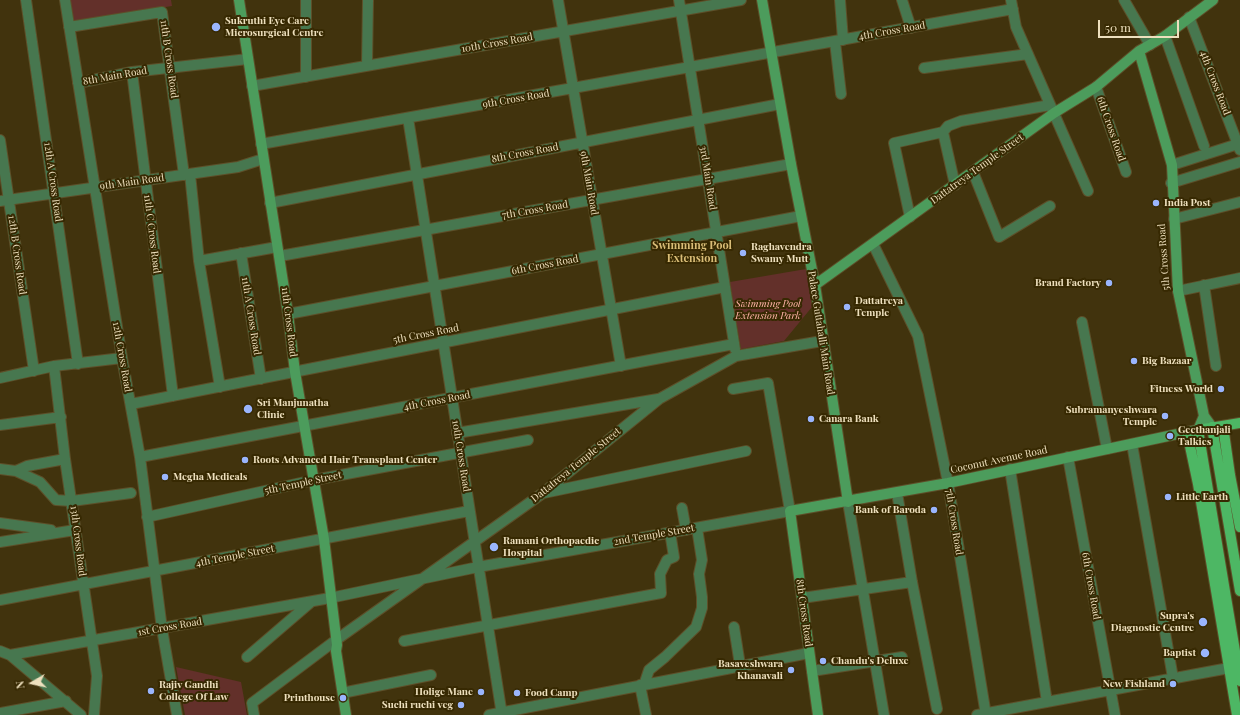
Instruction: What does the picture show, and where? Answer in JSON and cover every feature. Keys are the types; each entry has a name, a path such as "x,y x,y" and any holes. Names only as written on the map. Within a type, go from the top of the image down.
{"main road":[{"name":"Coconut Avenue Road","path":"1198,430 1240,423"},
{"path":"1223,426 1230,475 1240,527"},
{"path":"1212,427 1240,591"},
{"path":"1198,430 1240,681"},
{"path":"1187,432 1198,484 1237,715"}],"street":[{"name":"12th A Cross Road","path":"26,0 55,193 78,364"},
{"name":"12th Cross Road","path":"65,0 96,187 122,358 140,457 162,629 177,715"},
{"name":"11th Cross Road","path":"239,0 288,314 295,372 324,539 330,598 337,642 336,650 346,715"},
{"path":"306,0 306,77"},
{"path":"367,66 368,0"},
{"name":"9th Main Road","path":"558,0 621,366"},
{"name":"3rd Main Road","path":"679,0 736,356"},
{"name":"10th Cross Road","path":"252,86 741,0"},
{"name":"Palace Guttahalli Main Road","path":"762,0 790,164 815,285 822,341 848,502"},
{"path":"840,0 839,41 841,94"},
{"path":"902,0 910,28"},
{"path":"1124,0 1150,45"},
{"name":"Dattatreya Temple Street","path":"815,285 973,172 1052,109 1096,87 1139,51 1165,36 1189,17 1203,3 1213,0"},
{"name":"4th Cross Road","path":"771,54 910,28 1012,5 1016,27 1052,109"},
{"name":"11th B Cross Road","path":"69,27 162,12 220,387"},
{"name":"4th Cross Road","path":"1189,17 1239,147"},
{"path":"1165,36 1204,146"},
{"name":"5th Cross Road","path":"1139,51 1172,165 1171,183 1178,291 1204,416 1212,427"},
{"name":"9th Cross Road","path":"261,144 771,54"},
{"path":"924,68 1028,54"},
{"name":"8th Main Road","path":"78,83 132,72 248,59"},
{"name":"11th C Cross Road","path":"132,72 173,396"},
{"name":"6th Cross Road","path":"1096,87 1126,172"},
{"name":"8th Cross Road","path":"270,203 780,104"},
{"path":"910,217 894,143 943,132 948,126 961,121 1052,109 1088,191"},
{"name":"10th Cross Road","path":"408,118 501,714"},
{"path":"943,132 955,185"},
{"name":"12th B Cross Road","path":"0,140 4,200 34,371"},
{"path":"1172,165 1239,147"},
{"name":"9th Main Road","path":"4,200 238,167 263,159"},
{"path":"1171,183 1240,162"},
{"name":"7th Cross Road","path":"200,261 241,253 278,252 425,230 790,164"},
{"path":"973,172 999,237 1050,206"},
{"path":"1174,219 1240,202"},
{"name":"6th Cross Road","path":"288,314 801,216"},
{"name":"7th Cross Road","path":"873,244 918,336 948,484 983,714"},
{"name":"11th A Cross Road","path":"241,253 261,379"},
{"path":"1178,291 1240,278"},
{"path":"1204,285 1216,366"},
{"name":"5th Cross Road","path":"131,404 725,287"},
{"path":"1082,322 1107,449"},
{"name":"Dattatreya Temple Street","path":"254,715 252,703 420,580 543,493 659,399 736,356 822,341"},
{"name":"4th Cross Road","path":"140,457 734,344"},
{"path":"0,377 54,366 122,358"},
{"name":"13th Cross Road","path":"54,366 65,459 83,584 93,641 97,676 94,715"},
{"path":"733,389 768,383 790,511"},
{"path":"457,433 659,399"},
{"path":"1198,430 1204,416"},
{"path":"0,426 61,417"},
{"name":"Coconut Avenue Road","path":"790,511 948,484 1010,469 1198,430"},
{"name":"5th Temple Street","path":"147,517 314,480 528,440"},
{"path":"1132,444 1173,678"},
{"path":"543,493 746,452"},
{"name":"6th Cross Road","path":"1068,457 1114,715"},
{"path":"16,471 27,466 65,459"},
{"path":"0,469 16,471 40,482 56,500 72,501 131,493"},
{"path":"1010,469 1047,702"},
{"path":"897,493 912,582 937,709"},
{"path":"848,502 884,715"},
{"path":"682,508 686,530"},
{"name":"4th Temple Street","path":"0,600 469,511"},
{"name":"8th Cross Road","path":"790,511 818,715"},
{"name":"2nd Temple Street","path":"330,598 478,567 790,511"},
{"path":"0,523 61,532"},
{"path":"646,715 642,685 649,670 665,657 696,627 702,608 699,574 702,560 697,528"},
{"path":"0,542 76,530"},
{"path":"404,642 661,593 660,574 667,560 674,557 670,532"},
{"path":"802,598 912,582"},
{"name":"1st Cross Road","path":"10,655 330,598"},
{"path":"247,657 310,602"},
{"path":"734,627 740,665"},
{"name":"11th Cross Road","path":"337,642 341,649 351,715"},
{"path":"0,651 10,655 81,715"},
{"path":"489,715 501,714 740,665 809,653"},
{"path":"812,671 902,657"},
{"path":"983,714 1229,668"},
{"path":"347,692 431,675"},
{"path":"0,713 66,701"}],"green space":[{"path":"69,0 171,0 172,6 72,22"},
{"name":"Swimming Pool Extension Park","path":"806,269 812,307 784,341 741,349 730,282"},
{"path":"176,667 241,682 247,715 185,715"}],"place":[{"name":"Sukruthi Eye Care Microsurgical Centre","path":"216,27"},
{"name":"India Post","path":"1156,203"},
{"name":"Raghavendra Swamy Mutt","path":"743,253"},
{"name":"Brand Factory","path":"1109,283"},
{"name":"Dattatreya Temple","path":"847,307"},
{"name":"Big Bazaar","path":"1134,361"},
{"name":"Fitness World","path":"1221,389"},
{"name":"Sri Manjunatha Clinic","path":"248,409"},
{"name":"Subramanyeshwara Temple","path":"1165,416"},
{"name":"Canara Bank","path":"811,419"},
{"name":"Geethanjali Talkies","path":"1170,436"},
{"name":"Roots Advanced Hair Transplant Center","path":"245,460"},
{"name":"Megha Medicals","path":"165,477"},
{"name":"Little Earth","path":"1168,497"},
{"name":"Bank of Baroda","path":"934,510"},
{"name":"Ramani Orthopaedic Hospital","path":"494,547"},
{"name":"Supra's Diagnostic Centre","path":"1203,622"},
{"name":"Baptist","path":"1205,653"},
{"name":"Chandu's Deluxe","path":"823,661"},
{"name":"Basaveshwara Khanavali","path":"791,670"},
{"name":"New Fishland","path":"1173,684"},
{"name":"Rajiv Gandhi College Of Law","path":"151,691"},
{"name":"Holige Mane","path":"481,692"},
{"name":"Food Camp","path":"517,693"},
{"name":"Printhouse","path":"343,698"},
{"name":"Suchi ruchi veg","path":"461,705"}],"district":[{"name":"Swimming Pool Extension","path":"692,252"}]}
